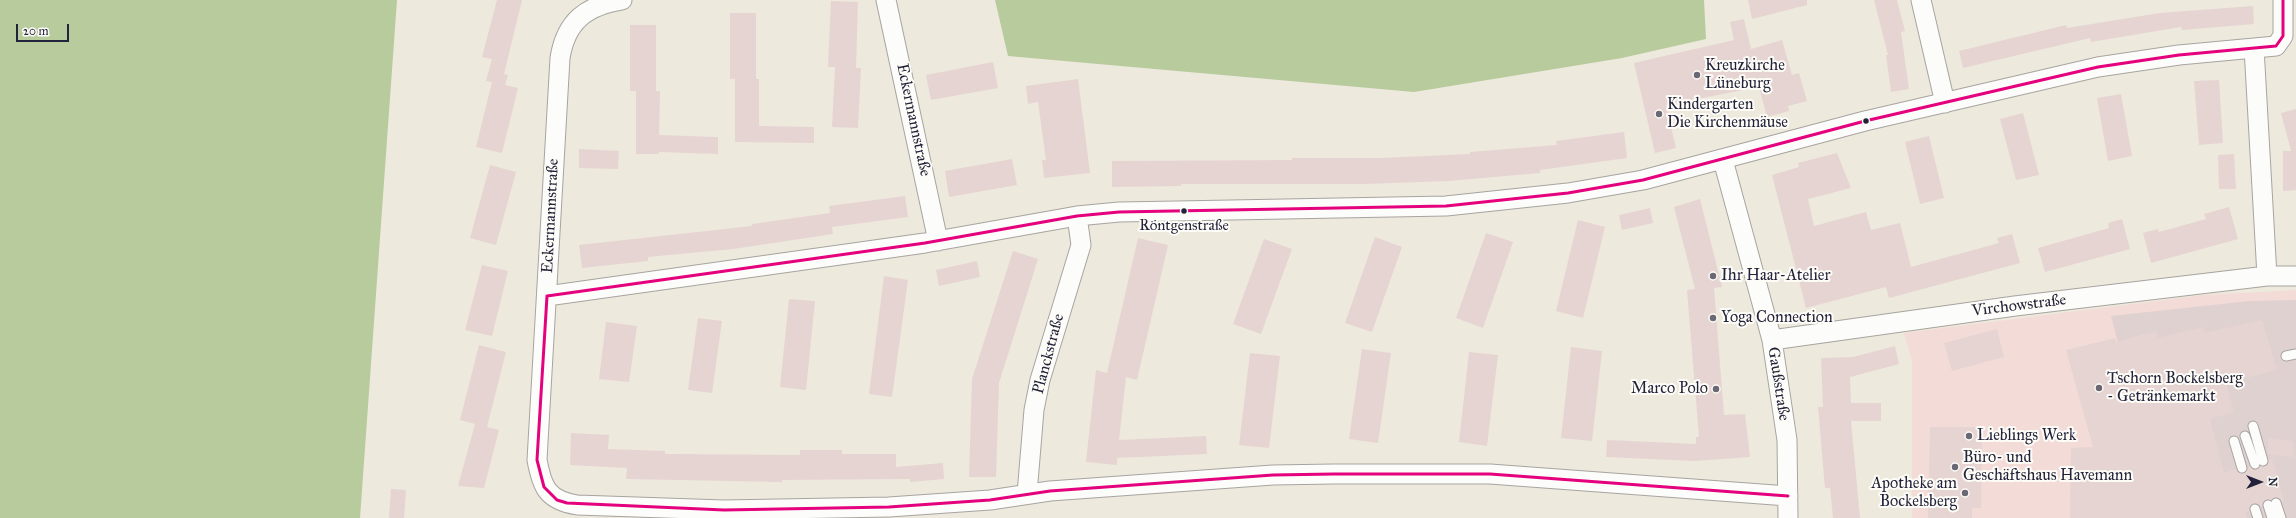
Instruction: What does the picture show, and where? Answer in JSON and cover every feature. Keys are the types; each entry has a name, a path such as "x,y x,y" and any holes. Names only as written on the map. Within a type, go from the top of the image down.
{"street":[{"name":"Eckermannstraße","path":"622,0 602,5 582,14 573,22 562,41 559,69 538,460 544,487 557,500 567,503 700,510 833,509 925,505 990,500 1027,494"},
{"name":"Eckermannstraße","path":"886,0 938,241"},
{"path":"1921,0 1945,103"},
{"path":"548,296 938,241 1077,216 1119,212 1411,208 1477,204 1603,187 1642,180 1723,160 1865,121 2098,67 2179,55 2276,46 2283,36 2283,0"},
{"path":"2254,48 2267,276"},
{"name":"Gaußstraße","path":"1723,160 1772,340 1787,440 1788,518"},
{"name":"Planckstraße","path":"1027,494 1034,410 1040,380 1081,245 1077,216"},
{"name":"Virchowstraße","path":"1772,340 2020,305 2267,276 2296,276"},
{"path":"1027,494 1273,475 1479,474 1788,496"}],"lane":[{"path":"2286,356 2296,354"},
{"path":"2245,436 2259,463 2253,426"},
{"path":"2234,441 2242,468"},
{"path":"2272,518 2272,504 2281,518"}],"shaded area":[{"path":"2296,290 2296,518 1912,518 1912,361 1904,333 2204,295"},
{"path":"2296,300 2296,518 2163,518 2111,316 2249,301"}],"green space":[{"path":"0,0 397,0 360,518 0,518"},
{"path":"995,0 1704,0 1706,39 1622,58 1414,92 1008,56"}],"building":[{"path":"497,0 522,0 504,74 508,75 505,85 518,88 502,153 476,147 492,82 486,81 492,59 482,57"},
{"path":"1748,0 1807,0 1807,5 1752,19"},
{"path":"1874,0 1897,0 1905,31 1901,32 1909,89 1891,92 1886,55 1888,55"},
{"path":"831,1 858,2 856,68 861,68 858,128 832,127 835,67 828,67"},
{"path":"2253,6 2254,24 2182,30 2181,27 2091,42 2090,38 1963,68 1959,51 2066,25 2067,28 2160,13"},
{"path":"730,13 756,13 756,79 759,79 759,126 814,127 814,143 735,142 735,79 730,79"},
{"name":"Kreuzkirche Lüneburg","path":"1744,19 1751,49 1782,40 1792,75 1799,73 1807,101 1788,106 1789,111 1767,117 1759,87 1666,105 1676,148 1655,153 1634,63 1734,40 1730,22"},
{"path":"630,25 656,25 656,91 660,91 659,135 718,137 718,154 659,152 659,154 636,154 636,91 630,91"},
{"path":"993,62 998,88 931,100 926,75"},
{"path":"1078,79 1090,173 1044,178 1042,160 1046,160 1038,102 1028,104 1026,86"},
{"path":"2219,80 2223,143 2199,145 2194,81"},
{"path":"2121,94 2132,156 2108,161 2097,98"},
{"path":"2296,109 2296,190 2283,191 2283,151 2291,151 2281,113"},
{"path":"2023,113 2039,175 2016,180 2000,119"},
{"path":"1624,132 1627,158 1540,170 1540,173 1448,181 1366,184 1181,184 1181,186 1112,187 1112,161 1292,160 1292,158 1381,158 1470,154 1470,152 1557,145 1556,141"},
{"path":"1929,136 1944,198 1920,204 1905,142"},
{"path":"579,149 619,151 618,169 579,168"},
{"path":"1837,153 1851,188 1808,199 1814,226 1866,212 1871,230 1900,223 1911,267 1999,243 1997,238 2012,234 2020,263 1889,298 1886,287 1806,308 1772,175 1799,167 1798,163"},
{"path":"2234,154 2236,189 2219,189 2218,155"},
{"path":"1012,159 1017,185 949,197 945,171"},
{"path":"490,165 516,172 496,245 470,238"},
{"path":"905,196 908,217 832,227 833,234 733,249 648,257 648,261 582,268 579,245 752,226 752,224 830,213 829,206"},
{"path":"1700,199 1722,287 1714,288 1724,415 1745,414 1750,457 1695,461 1606,457 1607,440 1696,444 1696,437 1699,437 1687,290 1695,289 1674,207"},
{"path":"2229,207 2238,239 2151,263 2143,233 2158,229 2159,232 2206,219 2204,214"},
{"path":"1650,208 1653,223 1622,230 1619,215"},
{"path":"2122,219 2130,249 2045,272 2038,248 2109,228 2108,223"},
{"path":"1578,220 1605,227 1583,318 1556,311"},
{"path":"1486,233 1513,242 1483,328 1456,318"},
{"path":"1375,237 1402,247 1372,332 1345,323"},
{"path":"1138,238 1168,245 1137,380 1126,377 1119,440 1206,436 1207,454 1117,458 1117,465 1086,462 1096,370 1107,373"},
{"path":"1264,239 1292,249 1261,334 1233,324"},
{"path":"1013,251 1038,259 999,383 996,477 969,477 972,379"},
{"path":"977,261 980,277 939,286 936,270"},
{"path":"482,265 508,271 492,336 465,330"},
{"path":"884,276 908,280 892,397 869,394"},
{"path":"789,299 815,301 806,390 780,387"},
{"path":"698,318 722,321 712,393 688,390"},
{"path":"2262,320 2277,370 2226,383 2234,412 2210,419 2224,473 2236,469 2238,473 2243,474 2247,472 2248,466 2257,470 2260,466 2267,465 2269,460 2272,459 2284,501 2282,502 2277,497 2271,500 2267,499 2261,507 2257,503 2253,503 2249,511 2245,512 2247,518 2070,518 2071,448 2093,447 2066,350 2115,338 2116,342 2156,331 2158,338 2203,327 2204,333"},
{"path":"606,322 637,326 629,382 599,379"},
{"path":"1997,329 2004,357 1952,371 1944,343"},
{"path":"479,345 506,352 487,427 499,430 484,488 458,486 475,424 460,420"},
{"path":"1895,346 1899,364 1850,377 1851,403 1881,403 1881,421 1851,421 1860,518 1833,518 1830,488 1825,488 1818,407 1823,407 1821,358 1853,357"},
{"path":"1571,347 1602,351 1592,441 1561,438"},
{"path":"1362,349 1391,353 1378,443 1349,439"},
{"path":"1469,352 1498,355 1487,446 1459,442"},
{"path":"1250,353 1280,356 1269,448 1239,445"},
{"name":"Büro- und Geschäftshaus Havemann","path":"1930,427 1982,427 1981,508 1972,508 1972,518 1928,518"},
{"path":"571,433 609,435 608,449 665,451 665,454 800,455 800,450 842,450 842,454 896,454 896,467 943,463 944,479 910,482 910,479 782,480 782,482 626,479 627,468 570,465"},
{"path":"2268,438 2293,441 2293,457 2268,454"},
{"path":"391,489 406,490 404,518 389,518"}],"transit line":[{"path":"547,296 925,243 1077,216 1119,212 1446,206 1568,193 1643,180 1865,121 2098,67 2179,55 2276,46 2283,36 2283,0"},
{"path":"547,296 537,460 544,487 557,500 567,503 724,510 889,507 990,500 1050,491 1273,475 1334,474 1490,474 1788,496"}],"place":[{"name":"Kreuzkirche Lüneburg","path":"1697,75"},
{"name":"Kindergarten Die Kirchenmäuse","path":"1659,114"},
{"name":"Röntgenstraße","path":"1184,211"},
{"name":"Ihr Haar-Atelier","path":"1713,276"},
{"name":"Yoga Connection","path":"1713,318"},
{"name":"Tschorn Bockelsberg - Getränkemarkt","path":"2099,388"},
{"name":"Marco Polo","path":"1716,389"},
{"name":"Lieblings Werk","path":"1969,436"},
{"name":"Büro- und Geschäftshaus Havemann","path":"1955,467"},
{"name":"Apotheke am Bockelsberg","path":"1965,493"}]}
